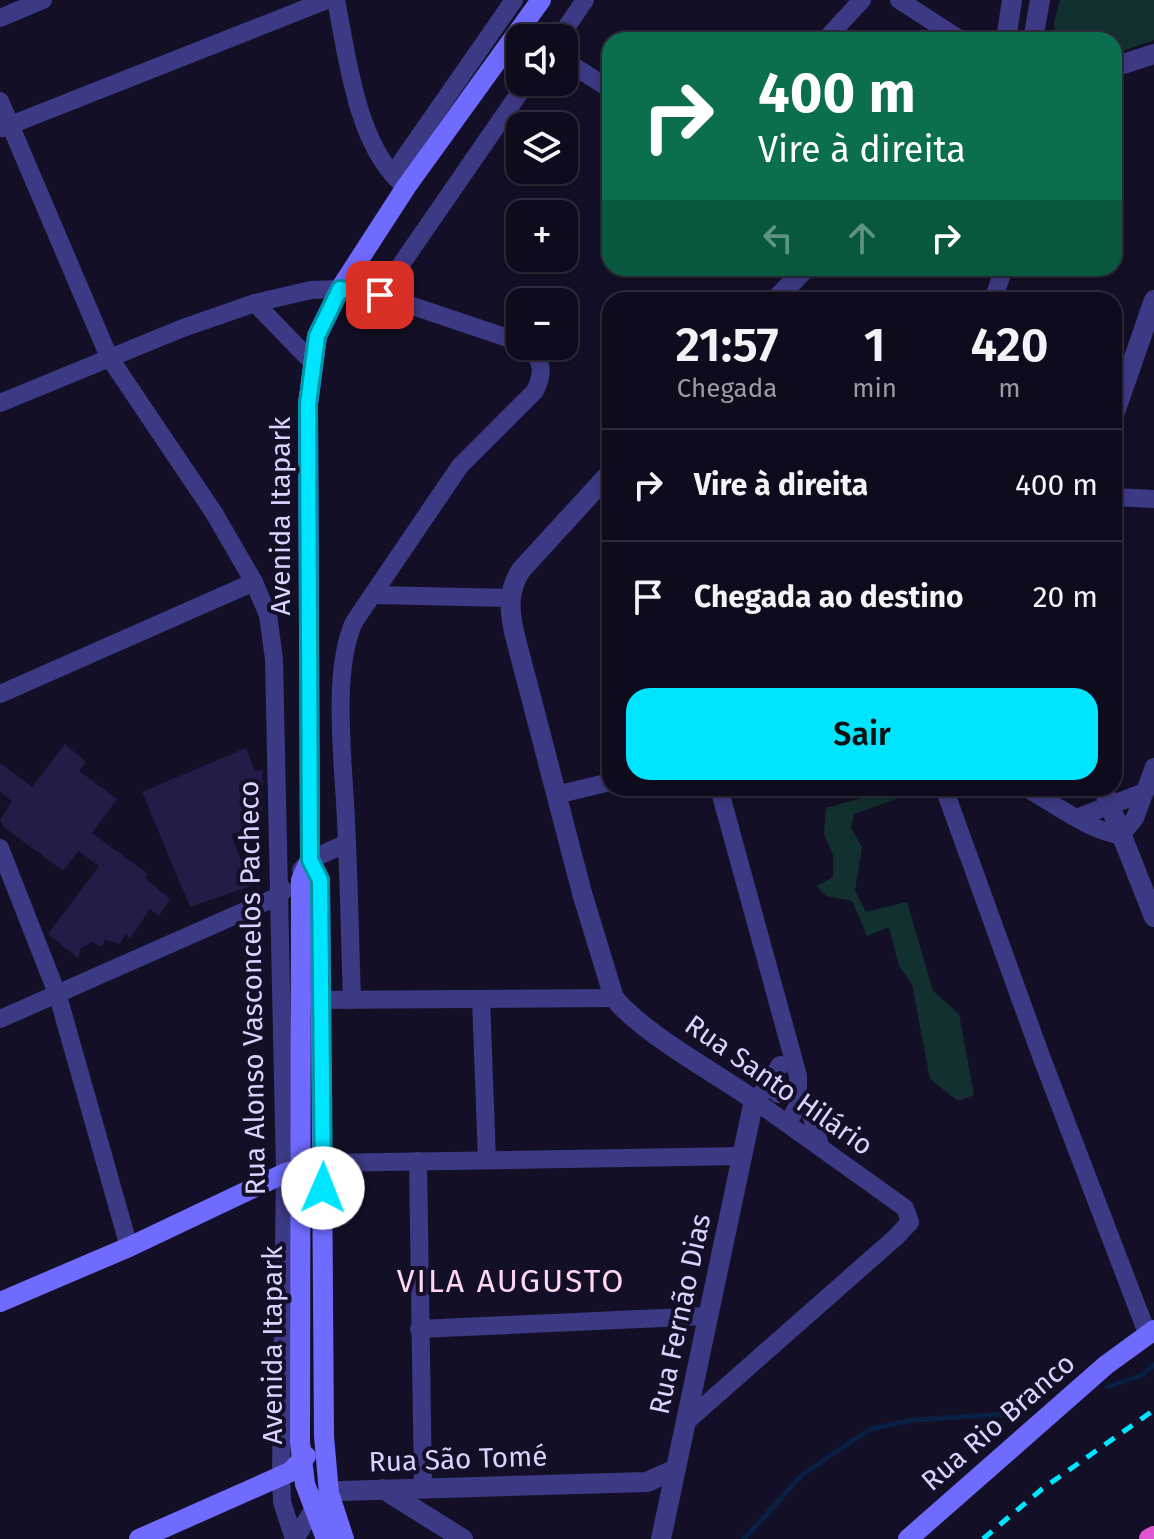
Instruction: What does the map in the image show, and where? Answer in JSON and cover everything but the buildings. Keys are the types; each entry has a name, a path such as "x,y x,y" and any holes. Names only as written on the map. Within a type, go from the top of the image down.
{"main road":[{"name":"Avenida Itapark","path":"326,1539 313,1510 301,1464 293,1170 291,1000 301,880 310,860 308,404 312,362 324,317 400,181 541,0"},
{"name":"Avenida Itapark","path":"310,860 320,880 324,1436 329,1493 344,1539"},
{"path":"0,1302 129,1247 293,1170 324,1163"},
{"path":"293,1170 311,1174 317,1184 324,1270"},
{"name":"Rua Rio Branco","path":"908,1539 1151,1326"},
{"path":"139,1539 281,1476 301,1464 324,1436"}],"street":[{"path":"0,18 43,0"},
{"path":"5,127 327,0"},
{"path":"336,0 364,122 400,181 514,0"},
{"path":"569,24 585,0"},
{"path":"832,32 862,0"},
{"path":"899,0 949,32"},
{"path":"1007,32 1012,0"},
{"path":"1034,32 1040,0"},
{"path":"1122,64 1154,54"},
{"path":"578,69 602,84"},
{"path":"380,295 517,96"},
{"name":"Rua Alonso Vasconcelos Pacheco","path":"0,101 5,127 109,357 214,513 254,582 268,615 274,659 279,896 291,1000"},
{"path":"783,292 798,276"},
{"path":"0,403 109,357 255,303 311,290 340,289 380,295 506,337"},
{"path":"1122,392 1154,300"},
{"path":"255,303 312,362"},
{"path":"352,1000 343,670 347,636 460,466 535,391 540,380 540,360"},
{"path":"291,1000 614,998 586,909 556,795 514,632 510,598 521,570 602,482"},
{"path":"1122,497 1154,499"},
{"path":"0,694 254,582"},
{"path":"373,595 510,598"},
{"path":"1121,835 1135,818 1154,767"},
{"path":"556,795 602,784"},
{"path":"1122,795 1145,792"},
{"path":"721,796 795,1062 800,1097 810,1113 820,1146"},
{"path":"947,796 1041,1056 1151,1326"},
{"path":"1041,796 1108,834 1121,835"},
{"path":"1079,817 1106,797 1150,894 1154,917"},
{"path":"0,1019 279,896 310,860 347,843"},
{"path":"0,848 58,996 129,1247"},
{"name":"Rua Santo Hilário","path":"614,998 661,1036 768,1102 788,1123 905,1208 911,1217 906,1229 686,1422"},
{"path":"481,999 487,1160"},
{"path":"782,1024 780,1065 765,1090 768,1102 800,1097"},
{"path":"788,1123 800,1097"},
{"name":"Rua Fernão Dias","path":"661,1539 742,1156 768,1102"},
{"path":"324,1163 742,1156"},
{"path":"418,1161 423,1487"},
{"name":"Rua Alonso Vasconcelos Pacheco","path":"293,1170 281,1476 282,1502 295,1539"},
{"path":"419,1329 706,1316"},
{"name":"Rua São Tomé","path":"329,1493 423,1487 647,1482 676,1469"},
{"path":"647,1482 670,1500"},
{"path":"444,1526 438,1502 440,1496 453,1487"},
{"path":"383,1489 463,1539"},
{"path":"295,1539 313,1510 329,1493"}],"green space":[{"path":"1060,0 1154,0 1154,40 1122,51 1122,32 1055,32 1054,22"},
{"path":"868,796 896,796 897,799 854,814 851,828 862,847 855,891 866,912 907,902 933,991 959,1014 974,1095 958,1101 930,1079 912,984 899,966 889,927 867,936 852,901 826,896 816,886 833,877 833,855 824,834 826,808"}],"waterway":[{"path":"1107,1387 1142,1375 1154,1365"},
{"path":"744,1539 802,1475 870,1429 913,1420 1007,1414"}],"railway":[{"path":"983,1539 1042,1489 1154,1410"}],"district":[{"name":"VILA AUGUSTO","path":"511,1281"}],"route":[{"path":"323,1188 320,880 310,860 308,404 317,336 340,289 380,295"}]}
